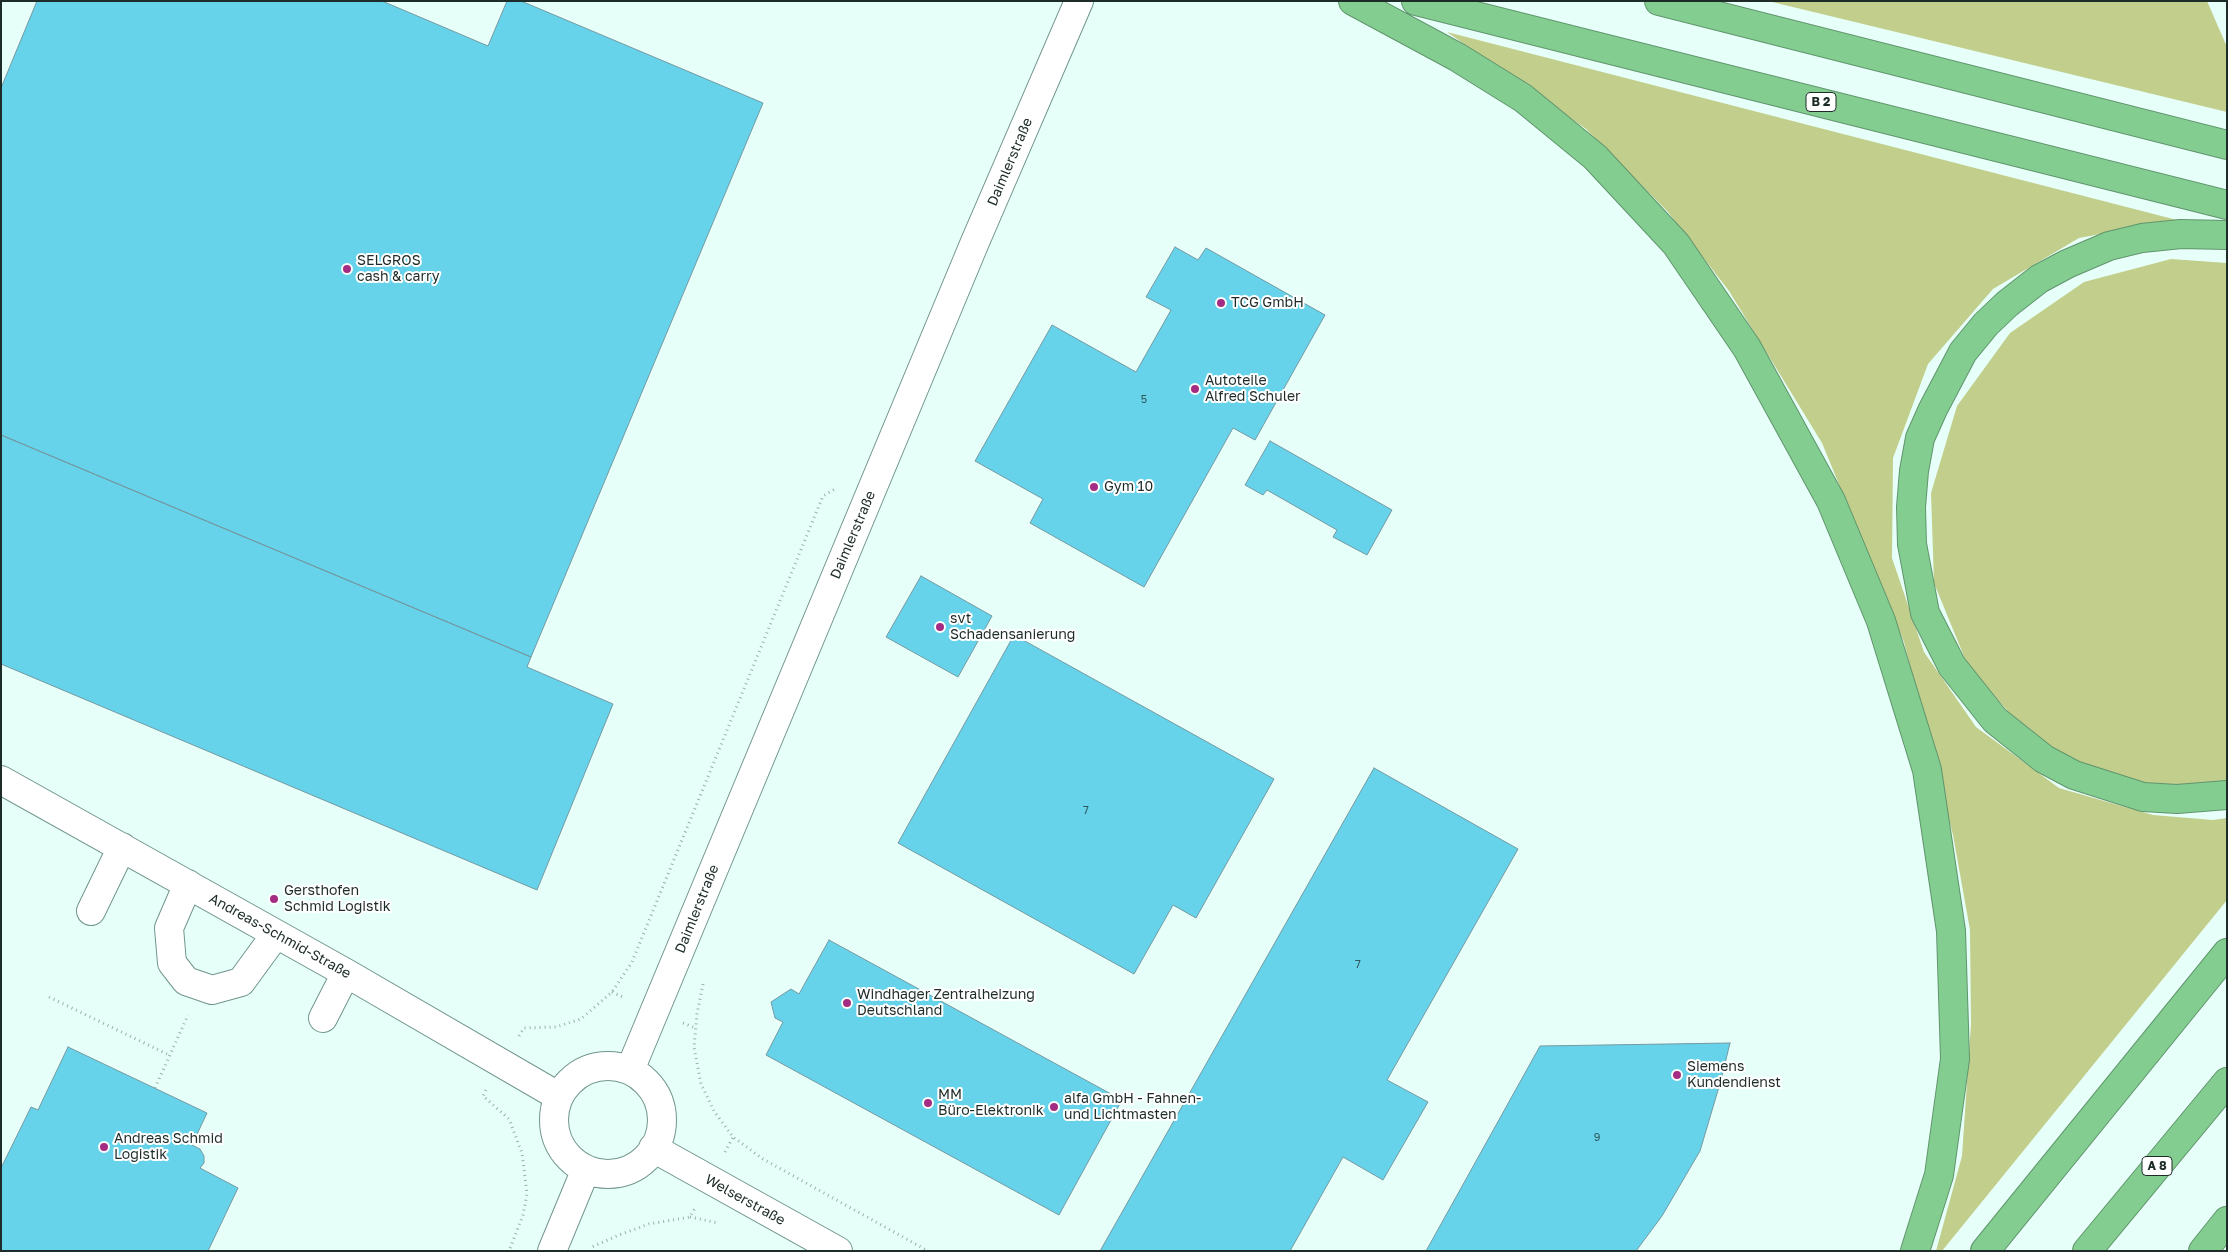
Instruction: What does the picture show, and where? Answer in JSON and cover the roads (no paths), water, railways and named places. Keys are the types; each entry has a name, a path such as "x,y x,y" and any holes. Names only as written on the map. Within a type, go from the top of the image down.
{"highway":[{"path":"1353,1 1457,57 1523,98 1595,157 1682,252 1747,348 1831,501 1881,621 1927,770 1951,931 1955,1059 1939,1174 1915,1251"},
{"name":"B 2","path":"1416,1 2227,205"},
{"path":"1659,1 2227,145"},
{"path":"2227,235 2181,234 2142,238 2109,246 2067,264 2040,280 2007,304 1986,324 1963,352 1933,409 1920,438 1914,471 1911,507 1912,544 1925,613 1952,666 1995,720 2044,758 2074,775 2144,797 2187,799 2227,795"},
{"path":"1985,1251 2227,954"},
{"name":"A 8","path":"2087,1251 2227,1082"},
{"path":"2203,1251 2227,1221"}],"street":[{"name":"Daimlerstraße","path":"630,1070 971,251 1079,1"},
{"name":"Andreas-Schmid-Straße","path":"1,780 188,884 558,1096"},
{"path":"91,911 122,847"},
{"path":"188,884 169,928 172,963 186,981 212,990 241,982 276,934"},
{"path":"323,1018 346,974"},
{"path":"597,1066 614,1066 630,1070 645,1080 661,1105 662,1125 658,1142 647,1158 632,1168 613,1174 586,1169 578,1165 564,1151 556,1135 554,1116 558,1096 581,1073 597,1066"},
{"name":"Welserstraße","path":"653,1148 838,1251"},
{"path":"552,1251 586,1169"}],"place":[{"name":"SELGROS cash & carry","path":"347,269"},
{"name":"TCG GmbH","path":"1221,303"},
{"name":"Autoteile Alfred Schuler","path":"1195,389"},
{"name":"Gym 10","path":"1094,487"},
{"name":"svt Schadensanierung","path":"940,627"},
{"name":"Gersthofen Schmid Logistik","path":"274,899"},
{"name":"Windhager Zentralheizung Deutschland","path":"847,1003"},
{"name":"Siemens Kundendienst","path":"1677,1075"},
{"name":"MM Büro-Elektronik","path":"928,1103"},
{"name":"alfa GmbH - Fahnen- und Lichtmasten","path":"1054,1107"},
{"name":"Andreas Schmid Logistik","path":"104,1147"}]}
